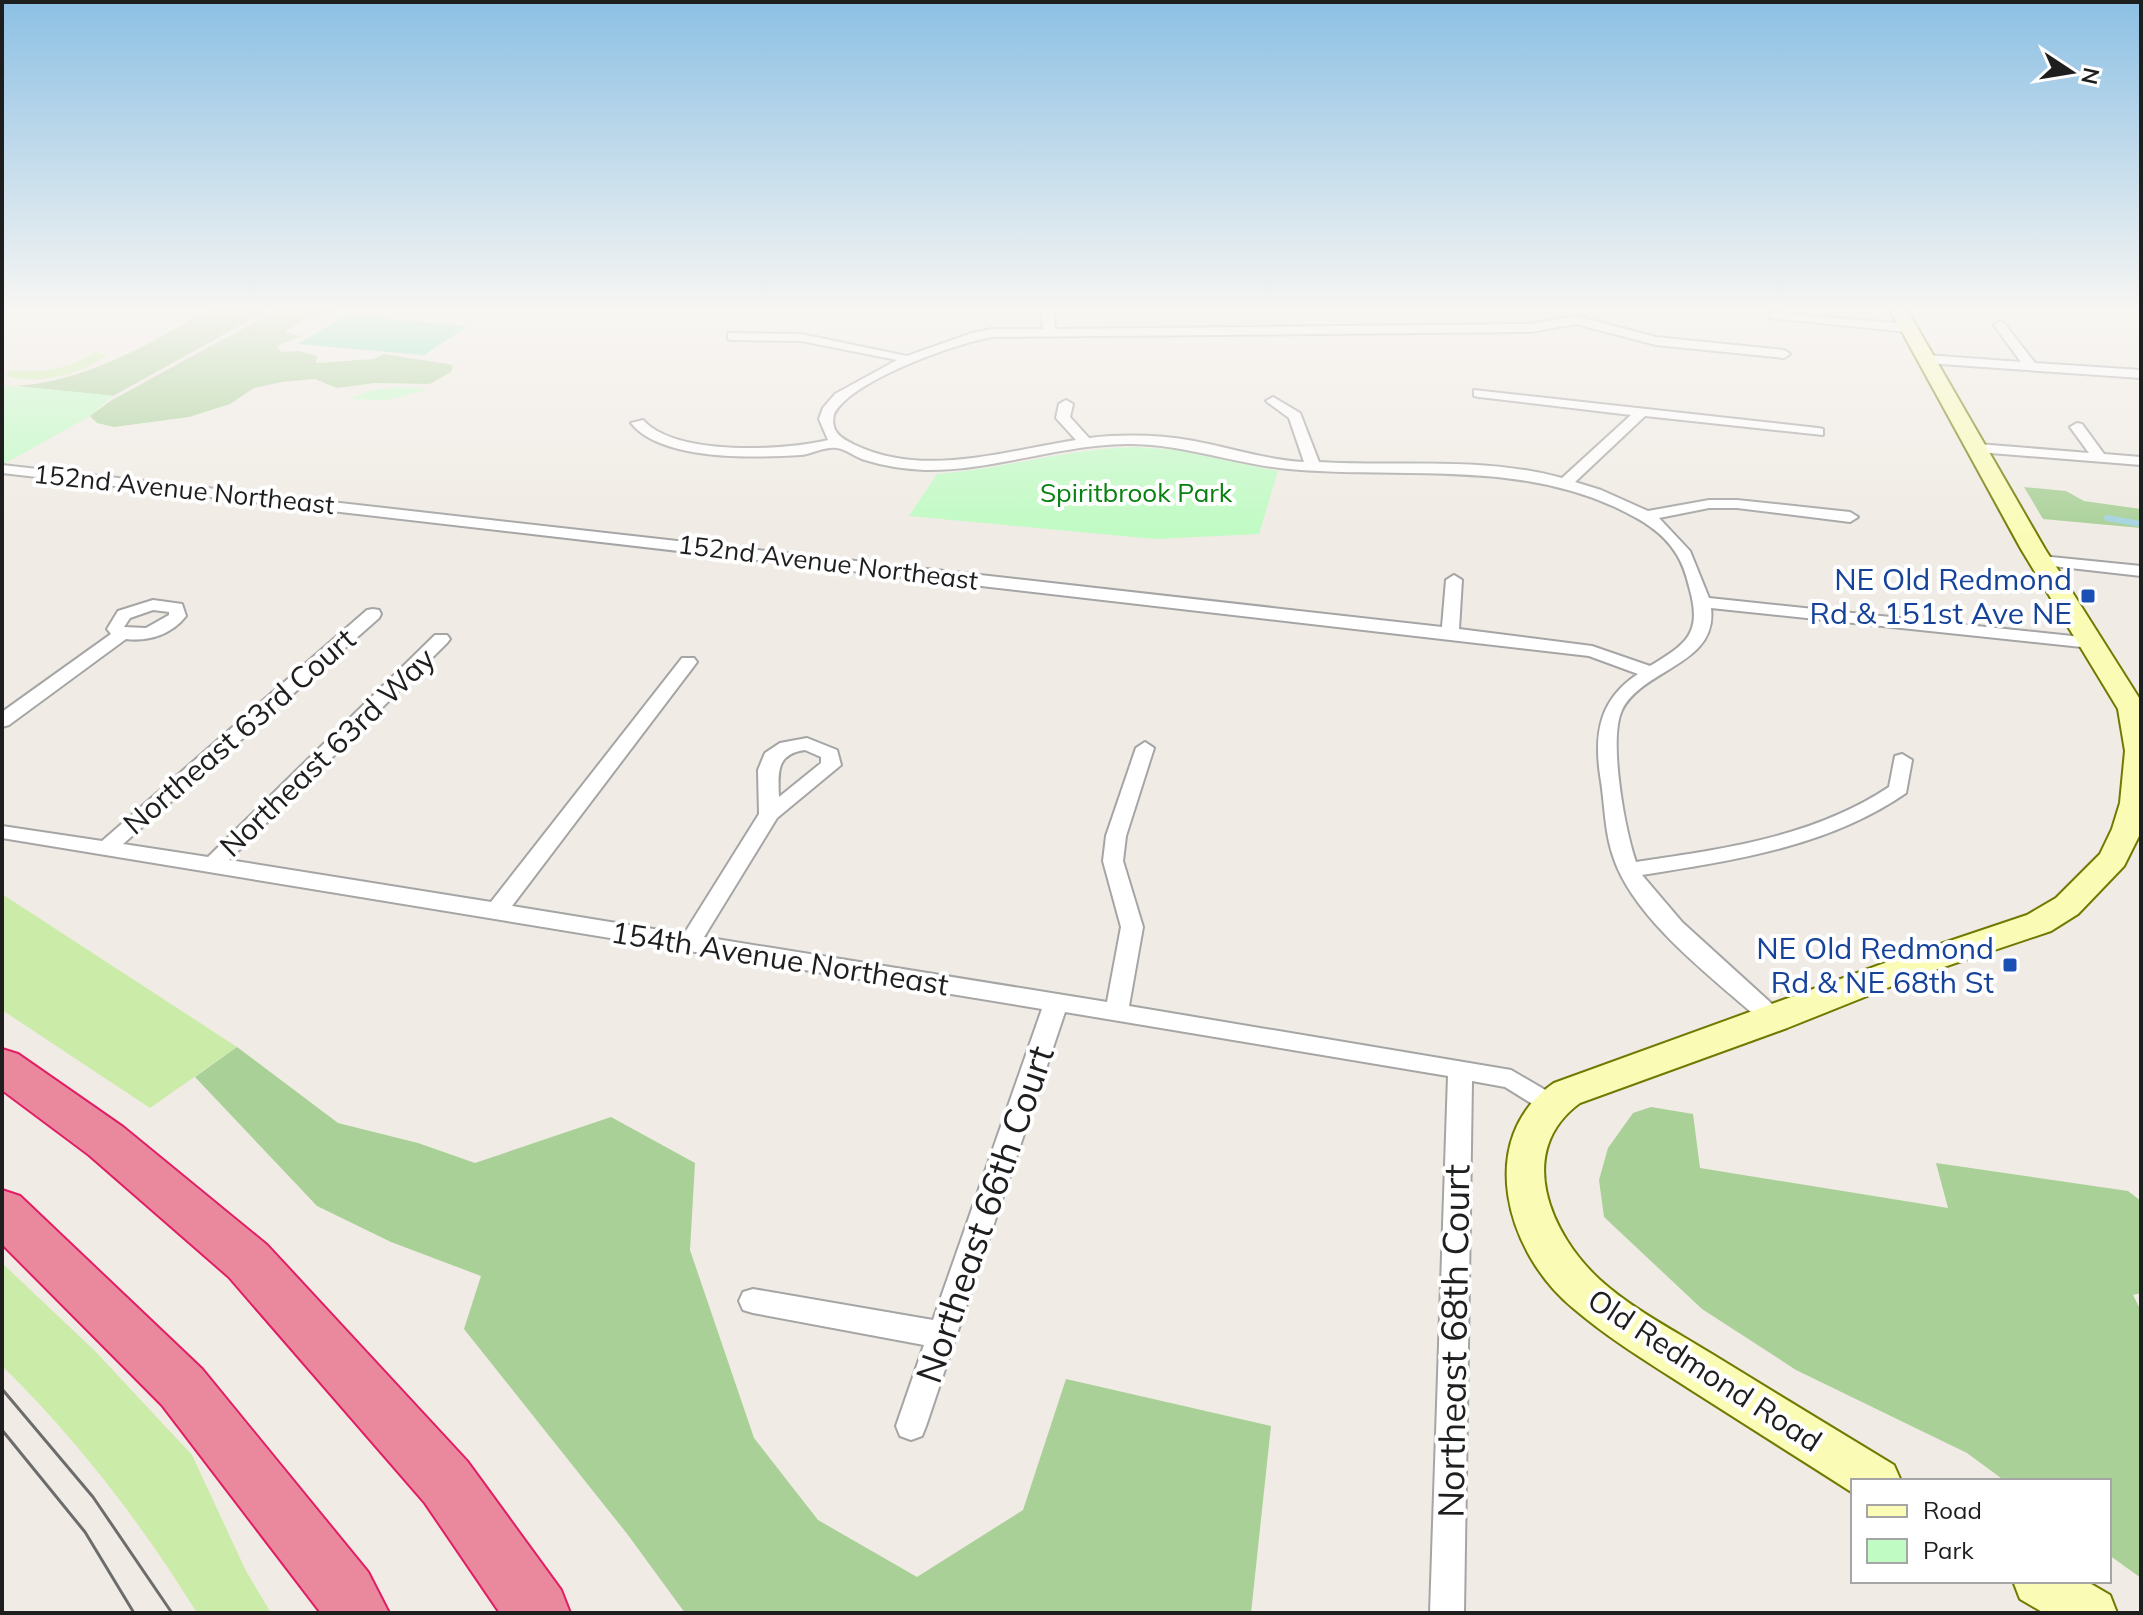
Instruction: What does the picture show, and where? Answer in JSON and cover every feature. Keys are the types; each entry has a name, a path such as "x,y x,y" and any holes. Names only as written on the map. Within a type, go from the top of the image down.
{"highway":[{"path":"2,1066 106,1141 248,1261 446,1482 538,1613"},
{"path":"2,1211 182,1387 346,1594 357,1613"}],"main road":[{"name":"Old Redmond Road","path":"1874,1479 1609,1313 1586,1294 1560,1266 1533,1218 1526,1194 1524,1168 1526,1147 1550,1105 1587,1083 1774,1019 1892,972 2013,933 2067,906 2113,859 2135,803 2139,751 2136,709 2041,561 1940,383"},
{"path":"2041,1583 2092,1613"}],"street":[{"path":"863,383 829,406 824,423 826,431 837,443 885,461 941,466 1086,443 1170,442 1259,461 1313,466 1484,468 1566,482 1646,516 1677,542 1692,563 1703,619 1699,636 1690,646 1649,672 1624,694 1608,718 1605,742 1618,833 1629,870 1650,901 1774,1019"},
{"path":"1479,393 1818,432"},
{"path":"1273,401 1295,416 1313,466"},
{"path":"1066,404 1063,418 1086,443"},
{"path":"1566,482 1642,412"},
{"path":"638,423 651,437 723,449 779,452 810,450 837,443"},
{"path":"2077,427 2100,458"},
{"path":"1978,448 2141,461"},
{"name":"152nd Avenue Northeast","path":"2,469 1450,633 1592,651 1649,672"},
{"path":"1646,516 1709,504 1737,504 1850,517"},
{"path":"2041,561 2141,571"},
{"path":"1450,633 1454,580"},
{"path":"1701,602 2091,643"},
{"name":"Northeast 63rd Court","path":"106,848 373,614"},
{"path":"2,721 123,633"},
{"name":"Northeast 63rd Way","path":"213,864 441,639"},
{"path":"496,911 688,662"},
{"path":"1116,1013 1132,940 1113,861 1116,836 1145,748"},
{"path":"1629,870 1715,857 1765,845 1855,816 1877,807 1899,789 1902,760"},
{"path":"689,943 769,814"},
{"name":"154th Avenue Northeast","path":"2,832 1460,1069 1511,1079 1550,1105"},
{"name":"Northeast 66th Court","path":"911,1426 1056,1003"},
{"name":"Northeast 68th Court","path":"1447,1613 1460,1069"},
{"path":"753,1301 942,1335"}],"green space":[{"path":"136,383 113,396 16,386"},
{"path":"142,383 276,383 254,388 230,404 189,417 114,427 97,423 90,416"},
{"path":"326,383 372,383 337,388"},
{"path":"2,385 113,396 90,416 4,464"},
{"path":"397,387 428,389 388,400 348,399 372,390"},
{"name":"Spiritbrook Park","path":"1134,447 1176,450 1278,471 1259,534 1155,539 909,516 937,474 1085,451"},
{"path":"2024,487 2066,491 2084,501 2141,509 2141,528 2043,519"},
{"path":"2,894 237,1047 150,1108 2,1010"},
{"path":"237,1047 338,1123 418,1143 475,1163 611,1117 695,1163 690,1250 754,1438 818,1520 917,1577 1023,1510 1066,1379 1271,1426 1251,1613 685,1613 628,1535 464,1329 481,1276 391,1242 317,1206 195,1077"},
{"path":"1651,1107 1693,1114 1700,1168 1948,1208 1936,1163 2128,1191 2141,1201 2141,1293 2133,1295 2141,1311 2141,1578 2111,1556 2111,1479 2002,1479 1967,1453 1796,1370 1702,1309 1604,1217 1599,1180 1608,1148 1633,1113"},
{"path":"2,1263 95,1351 192,1455 246,1571 271,1613 197,1613 154,1547 107,1484 56,1423 2,1366"}],"waterway":[{"path":"2107,518 2141,524"}],"tram line":[{"path":"2,1389 93,1497 172,1613"},
{"path":"2,1430 85,1532 134,1613"}],"place":[{"name":"NE Old Redmond Rd & 151st Ave NE","path":"2088,596"},
{"name":"NE Old Redmond Rd & NE 68th St","path":"2010,965"}]}
